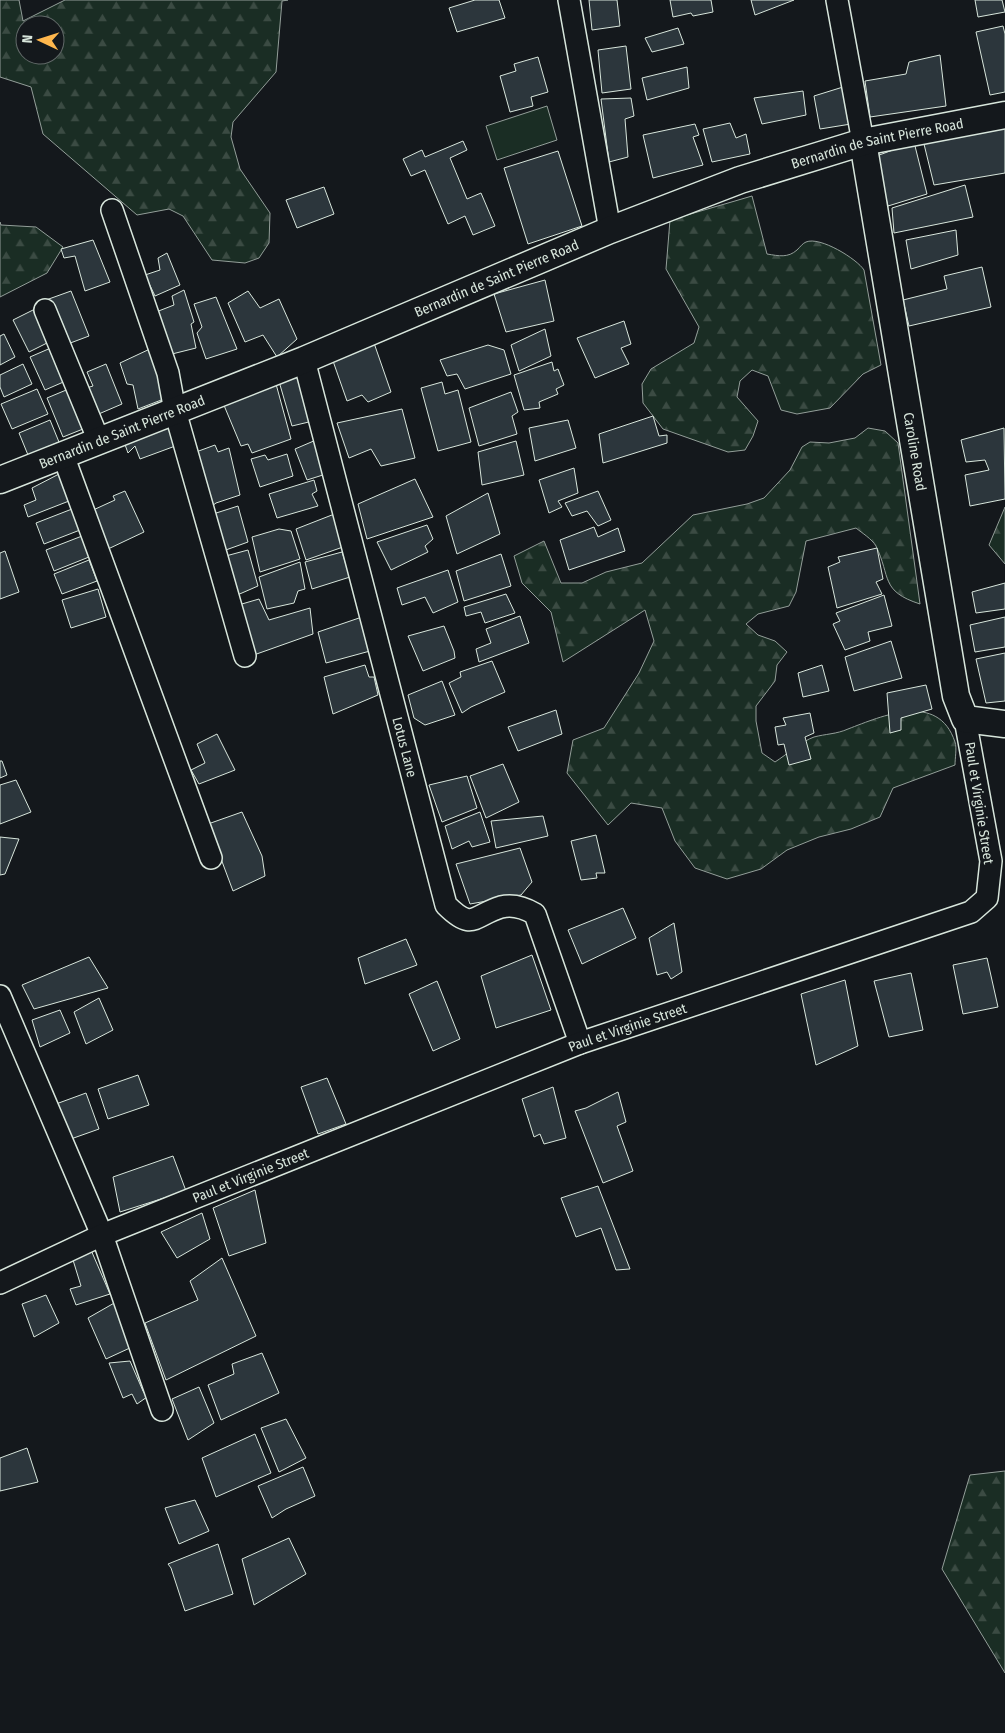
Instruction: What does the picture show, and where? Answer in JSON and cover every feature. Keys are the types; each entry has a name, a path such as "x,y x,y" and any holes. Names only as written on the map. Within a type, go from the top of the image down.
{"main road":[{"name":"Bernardin de Saint Pierre Road","path":"0,480 304,360 610,230 740,180 863,142 1005,115"},
{"name":"Caroline Road","path":"863,142 956,696 965,719"},
{"path":"965,719 1005,724"}],"street":[{"path":"569,0 610,230"},
{"path":"837,0 863,142"},
{"path":"112,210 168,373 175,411 245,656"},
{"path":"45,310 99,441"},
{"name":"Lotus Lane","path":"304,360 446,905 457,916 475,920 502,907 522,907 535,914 580,1043"},
{"path":"63,455 211,858"},
{"name":"Paul et Virginie Street","path":"0,1283 102,1235 580,1043 971,912 987,898 991,861 965,719"},
{"path":"0,996 102,1235 162,1410"}],"green space":[{"path":"0,0 19,0 22,15 15,15 15,65 65,65 65,15 35,15 65,0 288,0 282,1 276,72 233,122 231,137 240,169 270,213 269,243 259,258 245,263 212,260 183,216 169,209 137,215 43,134 31,87 0,77"},
{"path":"547,106 557,140 497,160 486,126"},
{"path":"752,196 767,254 787,255 794,253 806,242 820,242 829,245 854,260 864,270 881,365 863,374 830,408 797,414 781,410 768,376 752,370 740,381 737,397 758,421 753,436 745,450 728,452 663,429 643,403 642,384 651,369 694,343 699,327 666,269 670,220"},
{"path":"0,222 1,225 36,227 63,247 47,273 0,297"},
{"path":"868,428 885,431 898,443 920,604 898,594 892,588 876,546 856,528 806,541 796,592 789,606 758,614 746,624 758,635 775,641 787,652 777,665 775,681 756,706 756,721 762,753 775,762 814,737 840,732 892,714 923,712 936,717 947,726 956,744 955,765 893,788 880,817 851,829 819,837 787,850 761,869 727,879 695,868 675,841 662,808 631,803 608,825 567,773 573,740 604,728 639,673 654,641 645,610 563,662 551,612 522,583 514,556 544,541 561,583 582,583 606,572 642,563 693,515 747,504 764,498 790,470 802,447 810,442 829,443 855,438"},
{"path":"1005,507 1005,564 989,545"},
{"path":"1005,1471 1005,1673 942,1569 970,1475"}],"building":[{"path":"475,0 499,0 505,18 457,32 449,8"},
{"path":"589,0 617,0 620,26 592,30"},
{"path":"670,0 711,0 713,12 693,16 691,13 673,17"},
{"path":"751,0 794,0 755,15"},
{"path":"975,0 1002,0 1005,12 978,17"},
{"path":"1003,26 1005,34 1005,92 990,95 976,32"},
{"path":"678,28 684,44 652,52 645,38"},
{"path":"626,46 631,89 602,93 598,50"},
{"path":"940,55 946,106 870,117 865,81 906,74 909,62"},
{"path":"538,57 548,92 531,97 533,106 510,112 500,76 516,71 514,64"},
{"path":"687,67 689,88 647,100 642,78"},
{"path":"843,87 851,124 820,129 814,96"},
{"path":"803,91 806,115 762,124 754,98"},
{"path":"631,98 634,116 625,119 628,157 609,162 601,99"},
{"path":"730,123 736,138 746,134 750,154 712,162 703,129"},
{"path":"1005,123 1005,173 934,185 923,140"},
{"path":"695,124 699,135 693,137 703,165 653,178 643,135"},
{"path":"463,141 467,150 450,158 467,199 481,193 495,226 473,235 465,216 448,224 425,170 411,176 403,159 422,150 425,157"},
{"path":"914,142 927,194 888,206 874,157"},
{"path":"558,151 582,226 528,244 504,168"},
{"path":"965,185 973,217 894,233 892,208"},
{"path":"324,187 334,214 297,228 286,200"},
{"path":"956,230 958,255 911,269 906,240"},
{"path":"93,240 110,282 85,291 75,256 64,258 61,249"},
{"path":"167,253 180,285 155,296 145,275 160,270 158,258"},
{"path":"982,267 991,307 909,326 903,300 947,289 944,276"},
{"path":"545,280 554,321 506,332 494,294"},
{"path":"184,290 194,322 191,324 196,348 172,354 156,312 174,305 172,296"},
{"path":"71,291 89,336 65,345 46,300"},
{"path":"248,291 260,308 279,299 297,339 277,357 263,335 245,342 228,303"},
{"path":"216,297 237,349 206,359 197,333 202,327 194,304"},
{"path":"35,309 51,341 29,352 13,320"},
{"path":"624,321 631,344 621,348 629,364 595,378 577,338"},
{"path":"545,329 551,356 519,371 511,345"},
{"path":"4,334 15,357 0,365 0,336"},
{"path":"374,343 391,392 368,402 362,395 347,401 333,361"},
{"path":"488,345 504,350 511,374 465,389 457,374 447,376 440,360"},
{"path":"53,347 68,380 45,390 30,357"},
{"path":"152,348 169,397 138,409 133,385 127,384 120,363"},
{"path":"552,362 554,371 558,369 564,385 556,389 558,394 539,402 540,408 524,410 514,375"},
{"path":"23,364 32,384 4,397 0,387 0,375"},
{"path":"106,364 122,404 94,416 83,389 93,386 87,372"},
{"path":"300,371 313,421 292,426 278,378"},
{"path":"442,382 445,394 458,390 471,442 438,451 421,388"},
{"path":"276,384 291,439 252,453 248,444 241,446 223,403"},
{"path":"71,388 83,429 63,437 47,398"},
{"path":"37,389 48,414 12,429 1,404"},
{"path":"511,392 518,412 512,416 517,434 479,446 469,408"},
{"path":"402,409 415,458 381,466 371,449 349,458 337,423"},
{"path":"653,416 659,436 667,435 667,443 603,463 599,434"},
{"path":"50,420 59,442 28,455 19,433"},
{"path":"568,420 576,448 535,461 529,428"},
{"path":"171,423 178,445 140,459 135,446 128,453 123,439"},
{"path":"1004,428 1005,499 970,506 965,475 989,470 985,460 966,462 961,440"},
{"path":"316,440 326,474 307,480 295,449"},
{"path":"516,441 524,475 482,485 478,452"},
{"path":"215,445 218,452 229,448 240,495 212,506 196,452"},
{"path":"287,454 293,476 260,487 251,459 265,455 268,460"},
{"path":"574,468 578,493 558,501 562,507 549,513 539,480"},
{"path":"59,474 69,501 28,517 24,505 36,500 32,488"},
{"path":"415,479 433,517 367,539 358,504"},
{"path":"314,480 317,491 312,494 318,506 277,518 269,494"},
{"path":"125,491 144,532 108,549 91,511 115,500 113,496"},
{"path":"598,491 611,520 598,526 587,511 572,516 565,503"},
{"path":"488,493 500,534 457,554 446,516"},
{"path":"238,506 248,542 223,551 210,515"},
{"path":"72,509 80,530 44,544 36,523"},
{"path":"337,513 343,547 306,560 296,529"},
{"path":"427,525 433,539 425,546 428,552 391,570 377,542"},
{"path":"594,527 598,537 618,528 625,551 569,570 560,540"},
{"path":"279,529 291,531 300,559 260,572 252,537"},
{"path":"82,536 89,557 54,571 46,550"},
{"path":"877,548 883,579 876,582 882,594 837,608 828,567 840,562 838,557"},
{"path":"248,550 258,586 235,596 222,557"},
{"path":"5,551 19,592 0,599 0,553"},
{"path":"342,552 350,577 312,589 305,562"},
{"path":"501,554 511,586 464,601 456,571"},
{"path":"89,560 97,581 62,594 54,574"},
{"path":"300,562 305,589 298,591 294,603 267,609 259,577"},
{"path":"448,570 458,602 433,613 425,597 402,605 397,588"},
{"path":"1005,583 1005,609 976,613 972,592"},
{"path":"98,589 106,617 71,628 62,600"},
{"path":"506,594 515,613 485,623 481,612 466,616 464,607"},
{"path":"884,595 892,626 868,632 870,641 845,650 833,624 840,621 836,613"},
{"path":"259,599 269,620 310,608 313,634 251,656 235,606"},
{"path":"520,616 529,643 479,662 476,649 491,643 486,629"},
{"path":"362,617 370,651 326,663 318,632"},
{"path":"1005,617 1005,647 975,652 970,625"},
{"path":"444,626 455,658 423,671 408,636"},
{"path":"891,641 902,678 854,691 845,657"},
{"path":"1005,653 1005,701 986,703 976,659"},
{"path":"492,661 505,692 462,713 449,683 461,677 460,672"},
{"path":"365,665 369,677 374,677 378,695 333,714 324,677"},
{"path":"822,665 829,691 803,697 798,673"},
{"path":"442,681 455,715 425,725 414,718 408,695"},
{"path":"926,685 932,709 901,718 901,730 890,733 887,693"},
{"path":"556,710 562,734 518,751 508,727"},
{"path":"810,713 814,733 805,737 811,759 789,765 784,744 778,745 775,727 786,725 783,718"},
{"path":"217,734 235,770 199,784 191,770 205,763 197,744"},
{"path":"0,761 2,761 7,775 0,778"},
{"path":"503,764 519,802 486,818 470,776"},
{"path":"467,776 477,808 442,822 429,785"},
{"path":"16,780 31,812 0,824 0,785"},
{"path":"242,812 262,856 265,876 233,891 208,824"},
{"path":"480,812 490,842 472,847 469,841 452,849 445,826"},
{"path":"543,816 548,836 496,848 491,821"},
{"path":"596,835 605,873 596,873 597,878 581,880 571,841"},
{"path":"0,837 19,839 5,874 0,875"},
{"path":"520,848 532,882 521,895 470,904 456,864"},
{"path":"623,908 636,938 582,964 568,930"},
{"path":"674,923 682,972 671,979 667,972 657,975 649,938"},
{"path":"406,939 417,965 365,984 358,958"},
{"path":"532,955 551,1010 496,1028 481,976"},
{"path":"89,957 108,988 34,1009 22,985"},
{"path":"987,958 998,1007 963,1014 953,965"},
{"path":"911,973 923,1030 889,1037 874,981"},
{"path":"845,980 858,1046 816,1065 801,994"},
{"path":"437,981 460,1039 433,1051 409,994"},
{"path":"99,998 113,1030 86,1044 74,1012"},
{"path":"60,1010 70,1033 40,1047 32,1020"},
{"path":"138,1075 149,1105 108,1119 98,1089"},
{"path":"327,1078 346,1124 318,1134 301,1087"},
{"path":"553,1087 566,1138 544,1144 540,1134 534,1137 522,1099"},
{"path":"618,1092 626,1122 617,1126 633,1171 603,1183 575,1111 586,1108"},
{"path":"86,1093 99,1129 68,1140 56,1104"},
{"path":"173,1156 186,1191 120,1212 113,1177"},
{"path":"598,1186 630,1269 616,1270 601,1228 576,1237 561,1198"},
{"path":"255,1190 266,1243 229,1256 213,1208"},
{"path":"202,1213 210,1239 177,1258 161,1232"},
{"path":"91,1250 110,1294 76,1305 70,1289 81,1286 73,1260"},
{"path":"222,1258 256,1336 166,1380 145,1323 198,1300 190,1281"},
{"path":"46,1295 59,1323 34,1337 22,1304"},
{"path":"116,1302 132,1347 106,1359 88,1318"},
{"path":"262,1353 279,1393 221,1420 208,1385 234,1374 232,1364"},
{"path":"130,1361 147,1397 137,1404 132,1394 123,1398 109,1363"},
{"path":"199,1387 214,1423 188,1440 172,1399"},
{"path":"286,1419 306,1458 279,1472 261,1428"},
{"path":"255,1434 271,1473 216,1497 202,1458"},
{"path":"27,1448 38,1482 0,1491 0,1458"},
{"path":"303,1467 315,1496 286,1509 272,1518 258,1486"},
{"path":"195,1500 209,1531 179,1544 165,1508"},
{"path":"289,1538 306,1574 254,1605 242,1559"},
{"path":"218,1544 233,1594 185,1611 168,1564"}]}
